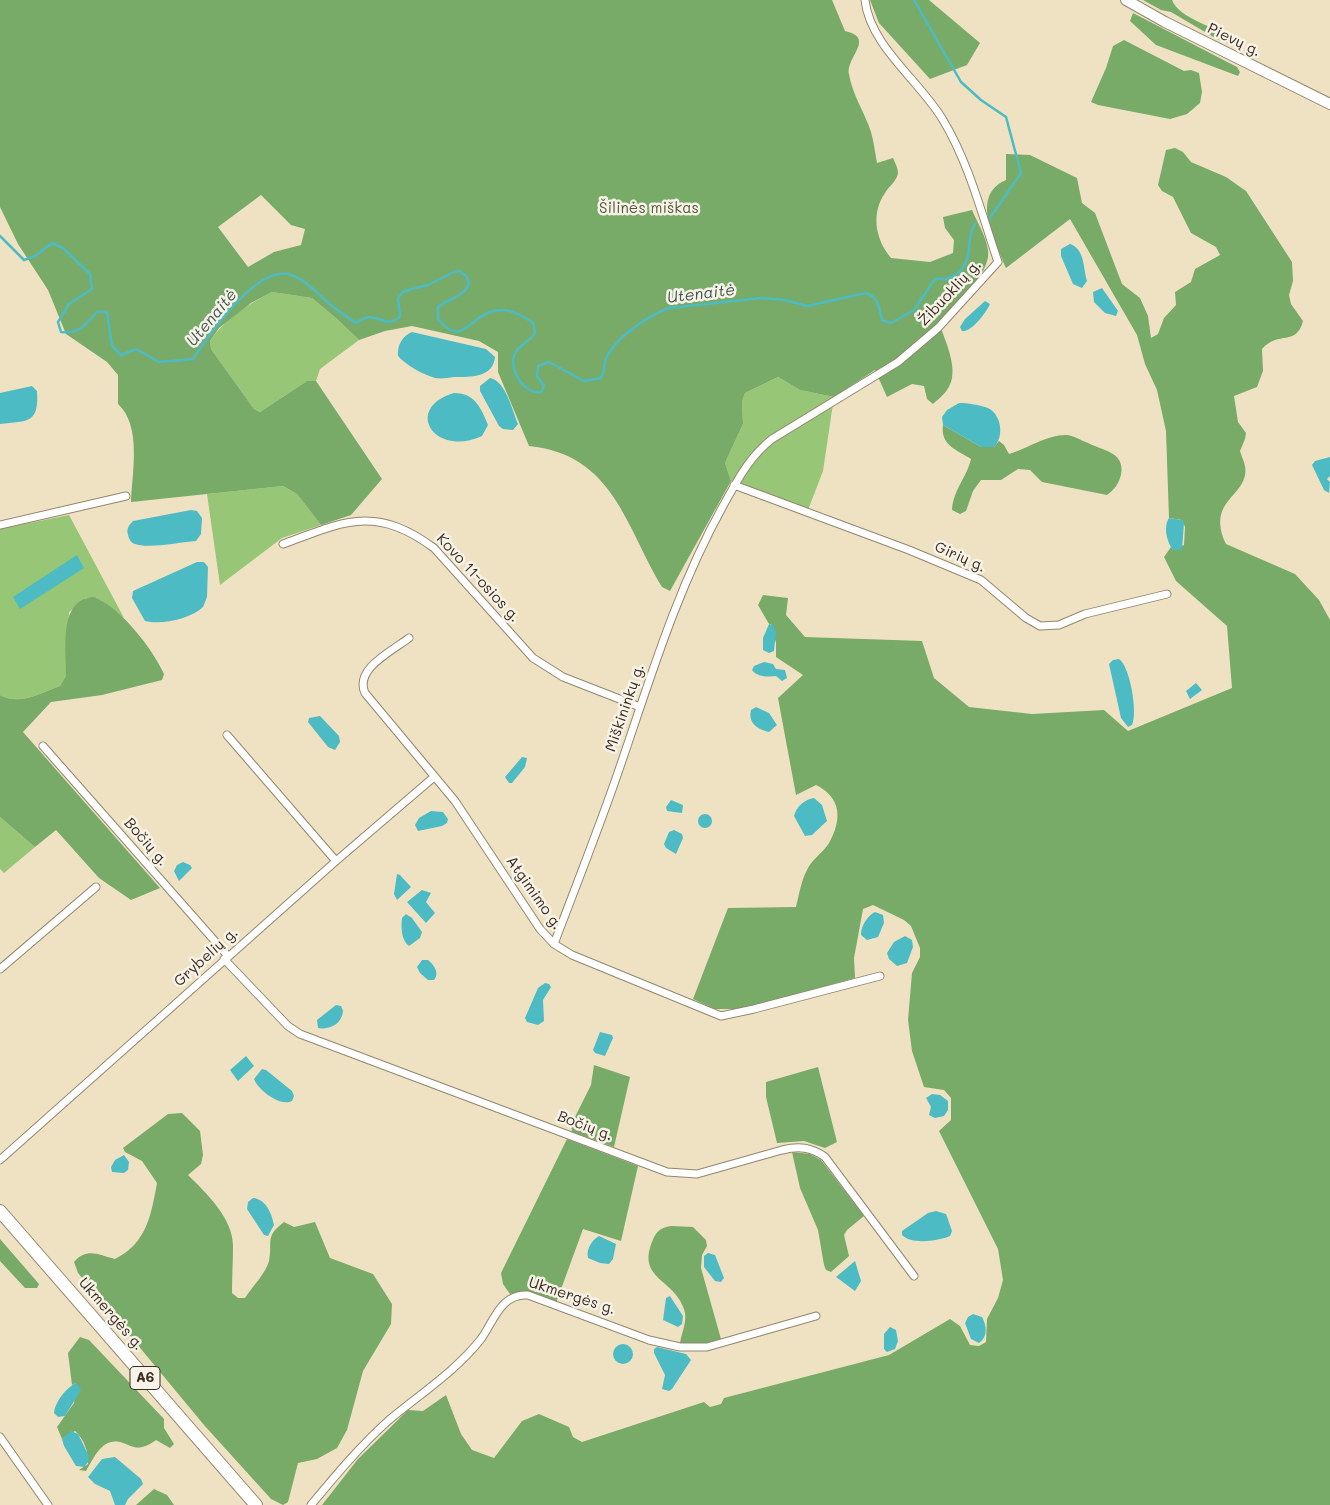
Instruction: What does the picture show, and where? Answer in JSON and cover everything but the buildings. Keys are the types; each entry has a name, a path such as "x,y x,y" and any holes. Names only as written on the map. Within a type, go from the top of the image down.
{"highway":[{"name":"Ukmergės g.","path":"0,1211 256,1505"}],"main road":[{"name":"Pievų g.","path":"1126,0 1191,35 1330,104"}],"street":[{"name":"Žibuoklių g.","path":"734,485 758,450 859,384 898,362 938,328 998,262 954,141 930,100 875,32 865,0"},
{"name":"Girių g.","path":"734,485 909,550 981,580 1026,618 1040,626 1059,625 1086,614 1167,594"},
{"name":"Miškininkų g.","path":"554,944 614,784 692,564 734,485"},
{"path":"0,525 126,496"},
{"name":"Kovo 11-osios g.","path":"283,544 348,521 381,521 400,528 420,538 434,548 533,658 563,677 640,707"},
{"name":"Atgimimo g.","path":"409,638 368,670 363,678 362,686 455,802 540,929 554,944 572,955 721,1016 880,976"},
{"path":"227,735 336,861"},
{"name":"Bočių g.","path":"43,746 226,958 288,1026 300,1034 668,1172 697,1174 794,1147 811,1149 825,1157 914,1276"},
{"name":"Grybelių g.","path":"0,1160 226,958 434,777"},
{"path":"0,969 96,887"},
{"name":"Ukmergės g.","path":"312,1505 367,1441 464,1358 485,1333 501,1307 514,1296 528,1295 649,1340 680,1347 707,1347 816,1316"},
{"path":"0,1437 48,1505"}],"green space":[{"name":"Šilinės miškas","path":"0,0 832,0 845,31 854,34 858,38 859,43 851,61 849,74 853,89 871,132 877,163 893,158 898,169 896,179 887,190 878,209 877,226 881,243 891,258 930,262 953,253 954,240 945,228 943,217 972,210 985,240 988,259 971,289 939,322 948,347 952,374 947,390 933,404 927,399 924,386 912,384 887,397 875,370 834,397 800,390 778,377 745,393 742,402 743,424 725,463 731,481 670,591 662,587 614,497 599,478 580,463 557,452 529,446 498,372 498,352 479,341 412,326 385,331 359,340 312,298 272,292 251,303 219,328 210,341 211,349 254,409 260,412 307,381 316,381 382,479 351,515 321,525 297,494 283,486 131,502 134,464 133,437 125,413 118,404 118,375 107,362 66,334 48,290 18,244 0,207","holes":["261,195 291,225 305,229 301,245 274,252 248,267 218,227"]},
{"path":"870,0 929,0 980,43 967,65 930,79 879,23"},
{"path":"1143,0 1172,0 1182,12 1191,18 1236,38 1236,42 1232,45 1217,39 1171,12 1161,10"},
{"path":"1133,13 1237,67 1240,72 1238,76 1156,45 1130,21"},
{"path":"1124,40 1184,71 1191,70 1199,73 1202,92 1200,103 1187,114 1170,119 1091,102 1106,68 1113,46"},
{"path":"1175,148 1183,152 1191,162 1226,177 1246,191 1292,262 1293,281 1289,295 1291,304 1303,321 1296,334 1268,343 1262,349 1263,371 1257,387 1234,396 1238,422 1246,433 1240,451 1245,466 1245,476 1241,485 1224,507 1221,517 1221,529 1226,544 1295,574 1319,600 1330,620 1330,1505 322,1505 358,1459 408,1410 423,1411 446,1395 461,1434 472,1450 494,1458 522,1421 539,1414 569,1427 573,1437 582,1442 704,1402 710,1407 721,1404 724,1398 889,1355 950,1319 960,1326 970,1345 979,1346 986,1342 987,1319 998,1298 1003,1280 998,1249 939,1131 951,1120 951,1098 944,1090 924,1087 912,1051 908,1020 912,973 920,957 920,948 911,926 904,920 873,905 863,909 854,958 855,978 744,1009 715,1009 693,999 728,908 796,907 807,870 829,843 836,826 837,810 835,803 825,790 816,785 796,795 778,698 803,675 776,657 776,643 771,624 769,624 758,605 763,595 788,598 786,615 805,637 922,641 934,678 969,707 1032,714 1104,710 1128,731 1232,688 1227,626 1176,581 1164,557 1171,547 1173,550 1184,545 1185,527 1182,520 1169,518 1166,431 1157,390 1145,364 1137,335 1070,219 1006,268 988,220 987,208 989,197 995,187 1006,180 1006,154 1030,155 1077,178 1082,203 1095,213 1122,284 1140,298 1148,316 1151,338 1158,334 1164,318 1176,305 1175,292 1191,282 1195,269 1220,255 1216,247 1191,233 1173,197 1162,191 1158,185 1166,150"},
{"path":"272,292 312,298 359,340 320,369 316,381 307,381 260,412 254,409 211,349 210,341 238,313"},
{"path":"778,377 800,390 834,397 823,471 808,510 731,481 725,463 743,424 742,402 745,393"},
{"path":"943,425 981,447 994,447 999,441 1004,445 1009,454 1051,437 1072,436 1113,454 1121,464 1121,475 1116,487 1107,495 1042,482 1030,470 1018,469 1001,480 981,480 973,491 966,511 960,514 952,510 953,503 971,459 955,450 947,442 944,437"},
{"path":"283,486 297,494 321,525 282,538 220,585 207,494"},
{"path":"69,515 124,618 100,600 86,598 69,612 66,676 60,686 22,699 8,698 0,695 0,529"},
{"path":"94,597 115,610 135,630 159,664 164,674 162,680 102,695 51,702 23,732 160,888 131,900 99,878 56,830 35,847 0,817 0,695 8,698 22,699 60,686 66,676 66,628 69,616 74,607 82,600"},
{"path":"0,817 35,847 4,873 0,869"},
{"path":"594,1065 630,1077 614,1147 572,1132 571,1125 591,1085"},
{"path":"818,1067 837,1142 825,1148 804,1141 777,1143 766,1097 766,1082"},
{"path":"182,1113 200,1131 203,1155 201,1164 188,1175 224,1216 232,1236 232,1293 238,1298 245,1298 262,1275 269,1261 270,1240 278,1227 284,1222 294,1227 315,1222 330,1258 373,1274 392,1304 391,1324 363,1371 347,1430 337,1448 317,1459 298,1463 288,1502 283,1505 271,1499 204,1425 78,1273 74,1262 79,1257 88,1253 115,1259 134,1245 141,1236 150,1217 157,1183 142,1161 125,1152 123,1148 168,1114"},
{"path":"567,1139 638,1166 621,1241 583,1229 556,1303 528,1293 510,1294 503,1284 501,1273"},
{"path":"792,1152 810,1154 821,1160 864,1216 847,1230 844,1235 849,1256 831,1272 826,1270 824,1265 818,1230 800,1188"},
{"path":"671,1226 693,1227 706,1240 707,1246 702,1255 701,1268 721,1339 707,1343 680,1343 685,1322 684,1309 673,1291 653,1272 649,1264 649,1254 655,1235 661,1229"},
{"path":"0,1239 39,1284 37,1288 25,1288 0,1261"},
{"path":"80,1337 89,1340 164,1419 164,1428 174,1444 170,1448 156,1440 148,1445 139,1447 110,1442 100,1449 86,1471 79,1470 88,1464 88,1455 83,1442 75,1431 62,1439 57,1427 74,1403 76,1383 72,1385 68,1353"},
{"path":"154,1489 167,1495 174,1505 136,1505"}],"water":[{"path":"1070,244 1075,246 1083,260 1087,281 1082,288 1073,284 1061,256 1061,249"},
{"path":"1102,288 1118,311 1116,316 1105,313 1094,302 1093,292"},
{"path":"985,301 990,304 982,317 970,329 962,331 960,327 965,319"},
{"path":"412,332 486,349 495,357 493,364 490,369 480,375 435,378 420,372 398,356 401,342 405,336"},
{"path":"490,378 500,384 508,397 518,424 513,430 503,429 499,426 480,391 480,386"},
{"path":"32,386 37,391 34,415 25,421 0,424 0,393"},
{"path":"454,393 467,396 480,407 488,425 482,436 465,441 450,441 439,436 431,428 428,419 430,409 439,400"},
{"path":"959,403 974,404 993,411 1000,426 999,438 994,447 981,447 943,425 942,417 947,410"},
{"path":"1330,457 1330,476 1327,479 1330,482 1329,493 1324,490 1312,465 1315,461"},
{"path":"191,510 197,511 202,518 201,534 196,541 148,546 131,542 129,538 127,533 133,521"},
{"path":"1169,518 1182,520 1184,523 1182,550 1173,550 1169,543 1166,526"},
{"path":"77,555 84,568 20,609 13,597"},
{"path":"197,562 204,562 208,567 207,597 203,607 191,615 175,620 145,621 132,598 133,591"},
{"path":"769,624 773,625 776,632 774,651 769,653 763,650 763,638"},
{"path":"1119,659 1127,671 1132,690 1134,719 1132,725 1128,727 1121,718 1109,664 1113,660"},
{"path":"764,662 773,664 776,669 785,670 787,678 782,681 776,676 760,675 752,670 754,666"},
{"path":"1196,683 1202,690 1190,699 1186,691"},
{"path":"756,707 769,713 777,725 769,732 757,727 752,722 751,710"},
{"path":"320,716 339,736 340,742 335,750 328,747 308,722 309,718"},
{"path":"522,757 527,758 525,767 512,783 509,783 505,777"},
{"path":"814,798 822,805 827,821 812,835 805,836 794,816 801,804"},
{"path":"671,800 683,805 682,813 667,811 666,807"},
{"path":"431,811 443,812 448,819 447,823 442,826 418,831 415,825 419,818"},
{"path":"702,814 708,814 712,821 708,828 702,828 698,824 698,818"},
{"path":"674,830 682,834 683,838 676,854 666,848 664,844 669,832"},
{"path":"183,862 192,868 179,881 174,871 177,865"},
{"path":"397,874 411,887 397,900 394,894"},
{"path":"422,890 431,893 426,902 435,913 426,923 407,902"},
{"path":"875,912 883,915 884,923 878,937 867,940 861,935 862,928 867,919"},
{"path":"406,914 412,918 422,932 420,938 409,946 404,940 402,929 402,918"},
{"path":"905,936 912,940 913,947 907,963 897,966 889,959 887,953 894,942"},
{"path":"422,960 428,960 434,967 436,977 434,980 428,980 420,973 417,967"},
{"path":"545,983 551,987 543,1000 544,1021 538,1025 527,1022 525,1018 538,988"},
{"path":"336,1005 341,1006 343,1011 338,1023 327,1028 318,1028 317,1020"},
{"path":"600,1032 612,1035 613,1038 605,1056 595,1053 593,1050"},
{"path":"246,1056 254,1066 238,1081 230,1070"},
{"path":"262,1069 266,1070 292,1091 294,1096 292,1101 282,1102 276,1100 260,1088 254,1079"},
{"path":"932,1094 940,1095 948,1101 948,1110 944,1116 935,1118 929,1115 931,1107 926,1098"},
{"path":"124,1155 129,1162 128,1170 124,1173 112,1172 111,1167 115,1160"},
{"path":"253,1198 265,1204 272,1216 274,1225 268,1236 264,1235 247,1209 248,1202"},
{"path":"936,1211 946,1214 952,1231 950,1236 932,1241 918,1241 902,1235 902,1231 928,1213"},
{"path":"599,1236 616,1244 613,1259 609,1264 600,1263 588,1258 590,1245"},
{"path":"708,1253 715,1255 724,1278 721,1282 715,1281 704,1267 704,1256"},
{"path":"855,1261 861,1281 855,1291 836,1277"},
{"path":"670,1296 683,1316 682,1324 678,1327 663,1320 666,1298"},
{"path":"973,1314 982,1317 985,1324 985,1335 979,1343 971,1339 965,1323 968,1317"},
{"path":"890,1327 896,1330 898,1341 895,1349 887,1352 884,1349 884,1334"},
{"path":"623,1344 630,1347 633,1354 630,1361 623,1364 616,1361 613,1354 616,1347"},
{"path":"657,1347 686,1354 691,1360 669,1391 662,1389 665,1375 654,1353 654,1349"},
{"path":"76,1383 81,1390 65,1416 58,1417 54,1413 59,1400 68,1388"},
{"path":"71,1431 78,1434 88,1454 89,1461 84,1467 76,1466 64,1446 62,1439"},
{"path":"115,1457 141,1479 143,1484 128,1499 125,1505 115,1505 110,1491 95,1484 88,1477 102,1459"}],"waterway":[{"name":"Utenaitė","path":"914,0 961,82 981,100 1006,117 1021,173 990,218"},
{"name":"Utenaitė","path":"0,236 24,260 35,256 52,243 63,248 90,274 92,289 69,304 58,322 61,332 78,330 97,312 107,312 112,346 121,355 136,349 159,362 193,359 210,334 235,304 249,290 264,280 278,274 291,275 300,279 356,323 368,317 392,321 400,316 398,298 403,292 428,285 460,271 466,276 469,283 467,288 460,295 438,307 438,319 446,327 453,331 459,331 490,312 507,310 533,323 535,333 518,349 513,362 516,375 524,386 529,390 541,392 544,386 537,376 538,366 549,362 584,381 601,378 607,356 618,341 653,315 670,308 761,298 785,300 807,306 866,293 876,300 882,320 891,323 914,310 935,279 946,279 963,268 967,261 972,229 976,223"}]}
